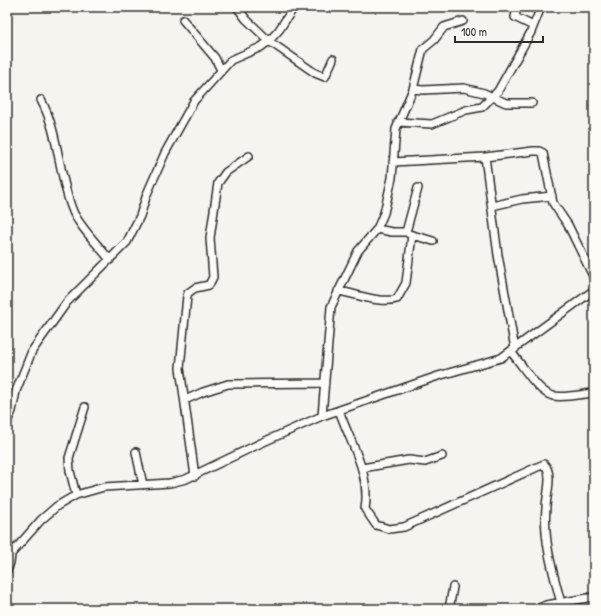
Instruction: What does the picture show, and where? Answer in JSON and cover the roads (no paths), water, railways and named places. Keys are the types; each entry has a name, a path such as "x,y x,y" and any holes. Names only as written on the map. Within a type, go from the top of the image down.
{"street":[{"path":"237,7 246,19 269,41 321,77 325,77 328,74 333,59"},
{"path":"7,422 12,411 15,393 28,360 39,340 67,302 110,260 131,235 140,216 153,179 188,112 205,87 233,58 261,47 269,41 279,30 294,7"},
{"path":"518,7 515,17 533,26"},
{"path":"398,122 432,124 468,109 480,108 493,97 533,26 541,7"},
{"path":"183,20 215,58 222,70"},
{"path":"322,416 329,314 338,291 358,250 377,229 387,201 393,162 394,135 398,122 406,109 413,89 423,49 434,40 446,26 463,21"},
{"path":"413,89 464,88 510,104 532,103"},
{"path":"41,100 51,121 54,142 72,209 110,260"},
{"path":"393,162 486,157 539,151 543,153 553,203 568,226 594,278"},
{"path":"195,476 180,368 188,293 195,288 209,285 213,277 210,238 218,183 226,172 249,156"},
{"path":"486,157 513,350 539,388 552,396 594,393"},
{"path":"338,291 356,293 377,300 397,299 406,283 409,234 418,188"},
{"path":"492,206 522,199 552,196"},
{"path":"377,229 409,234 433,241"},
{"path":"11,554 41,520 57,506 76,495 92,489 104,487 170,483 195,476 261,443 322,416 438,376 502,358 594,290"},
{"path":"185,400 202,392 228,384 325,383"},
{"path":"76,495 70,471 69,458 85,407"},
{"path":"338,410 362,468 367,494 364,509 376,525 389,529 404,527 428,518 544,464 549,472 545,510 548,548 561,603"},
{"path":"136,452 143,485"},
{"path":"362,468 409,460 425,462 442,456"},
{"path":"7,544 11,554 11,562 7,570"},
{"path":"449,609 453,587"},
{"path":"538,609 546,605 594,598"}]}
